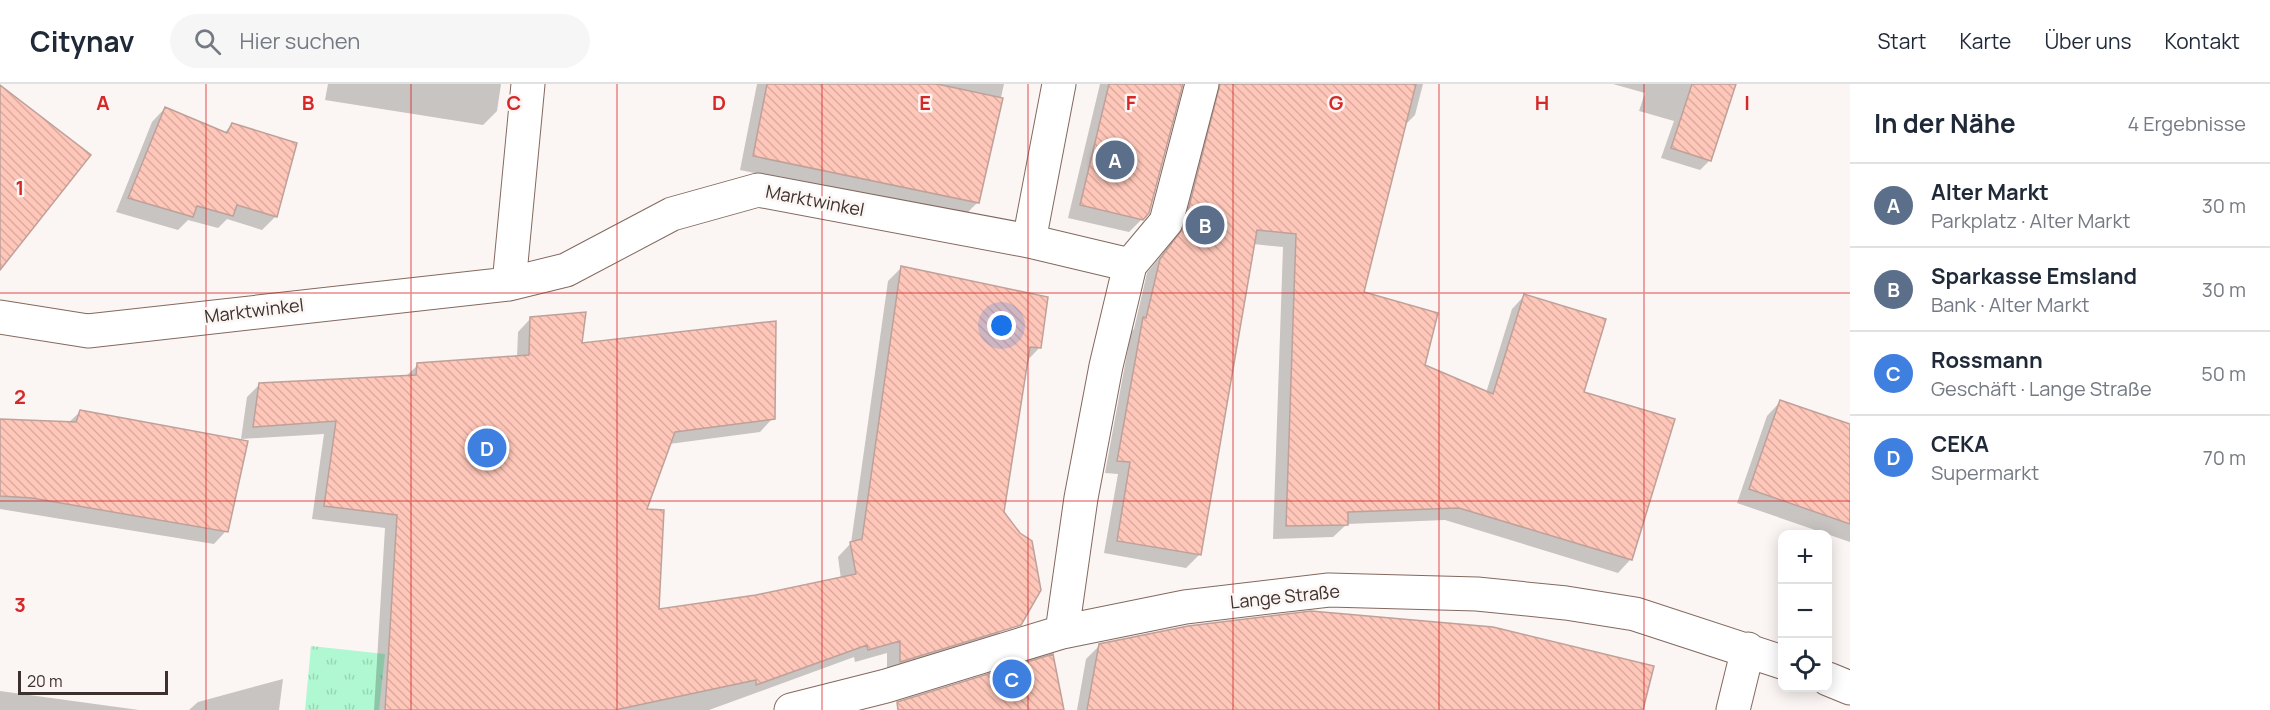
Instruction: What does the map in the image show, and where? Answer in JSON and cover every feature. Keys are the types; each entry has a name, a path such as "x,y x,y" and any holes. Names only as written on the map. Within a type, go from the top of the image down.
{"street":[{"path":"508,284 528,84"},
{"path":"1029,241 1059,84"},
{"path":"1062,632 1081,498 1106,366 1130,265 1166,222 1202,84"},
{"name":"Marktwinkel","path":"0,317 88,331 508,284 566,270 672,214 758,190 1029,241 1130,265"},
{"name":"Lange Straße","path":"791,710 886,686 1062,632 1185,608 1329,590 1477,594 1566,603 1635,614 1778,661"},
{"path":"1733,710 1748,650"},
{"path":"1832,681 1850,688"}],"green space":[{"path":"311,646 385,654 379,710 305,710"}],"building":[{"path":"767,84 937,84 1003,98 979,203 753,156"},
{"path":"1109,84 1183,84 1149,213 1143,220 1080,205"},
{"path":"1220,84 1416,84 1364,292 1438,313 1425,365 1493,394 1524,294 1606,319 1584,392 1675,419 1632,560 1459,508 1348,512 1348,525 1286,526 1296,234 1257,230 1201,555 1117,541 1130,462 1117,461 1143,317 1146,318 1160,259 1184,227"},
{"path":"1692,84 1736,84 1711,161 1671,148"},
{"path":"0,85 91,155 0,270"},
{"path":"165,107 227,133 232,123 297,143 277,217 237,205 233,216 197,206 193,217 128,198"},
{"path":"901,266 1048,297 1041,348 1030,347 1004,512 1020,533 1032,541 1041,590 1021,625 900,662 900,641 868,650 867,645 756,685 756,680 615,710 385,710 397,515 324,506 336,421 253,427 259,383 416,375 417,363 529,355 530,317 586,312 582,343 776,321 775,419 675,432 647,509 664,510 659,609 756,595 856,574 850,542 862,539"},
{"path":"1780,400 1850,424 1850,524 1749,489"},
{"path":"80,410 248,441 228,532 32,498 0,496 0,419 76,422"},
{"path":"1311,611 1493,627 1654,666 1643,710 1087,710 1099,644 1188,626"},
{"path":"1053,654 1064,710 898,710 897,702"}],"place":[{"name":"Alter Markt","path":"1115,160"},
{"name":"Sparkasse Emsland","path":"1205,225"},
{"name":"CEKA","path":"487,448"},
{"name":"Rossmann","path":"1012,679"}]}
